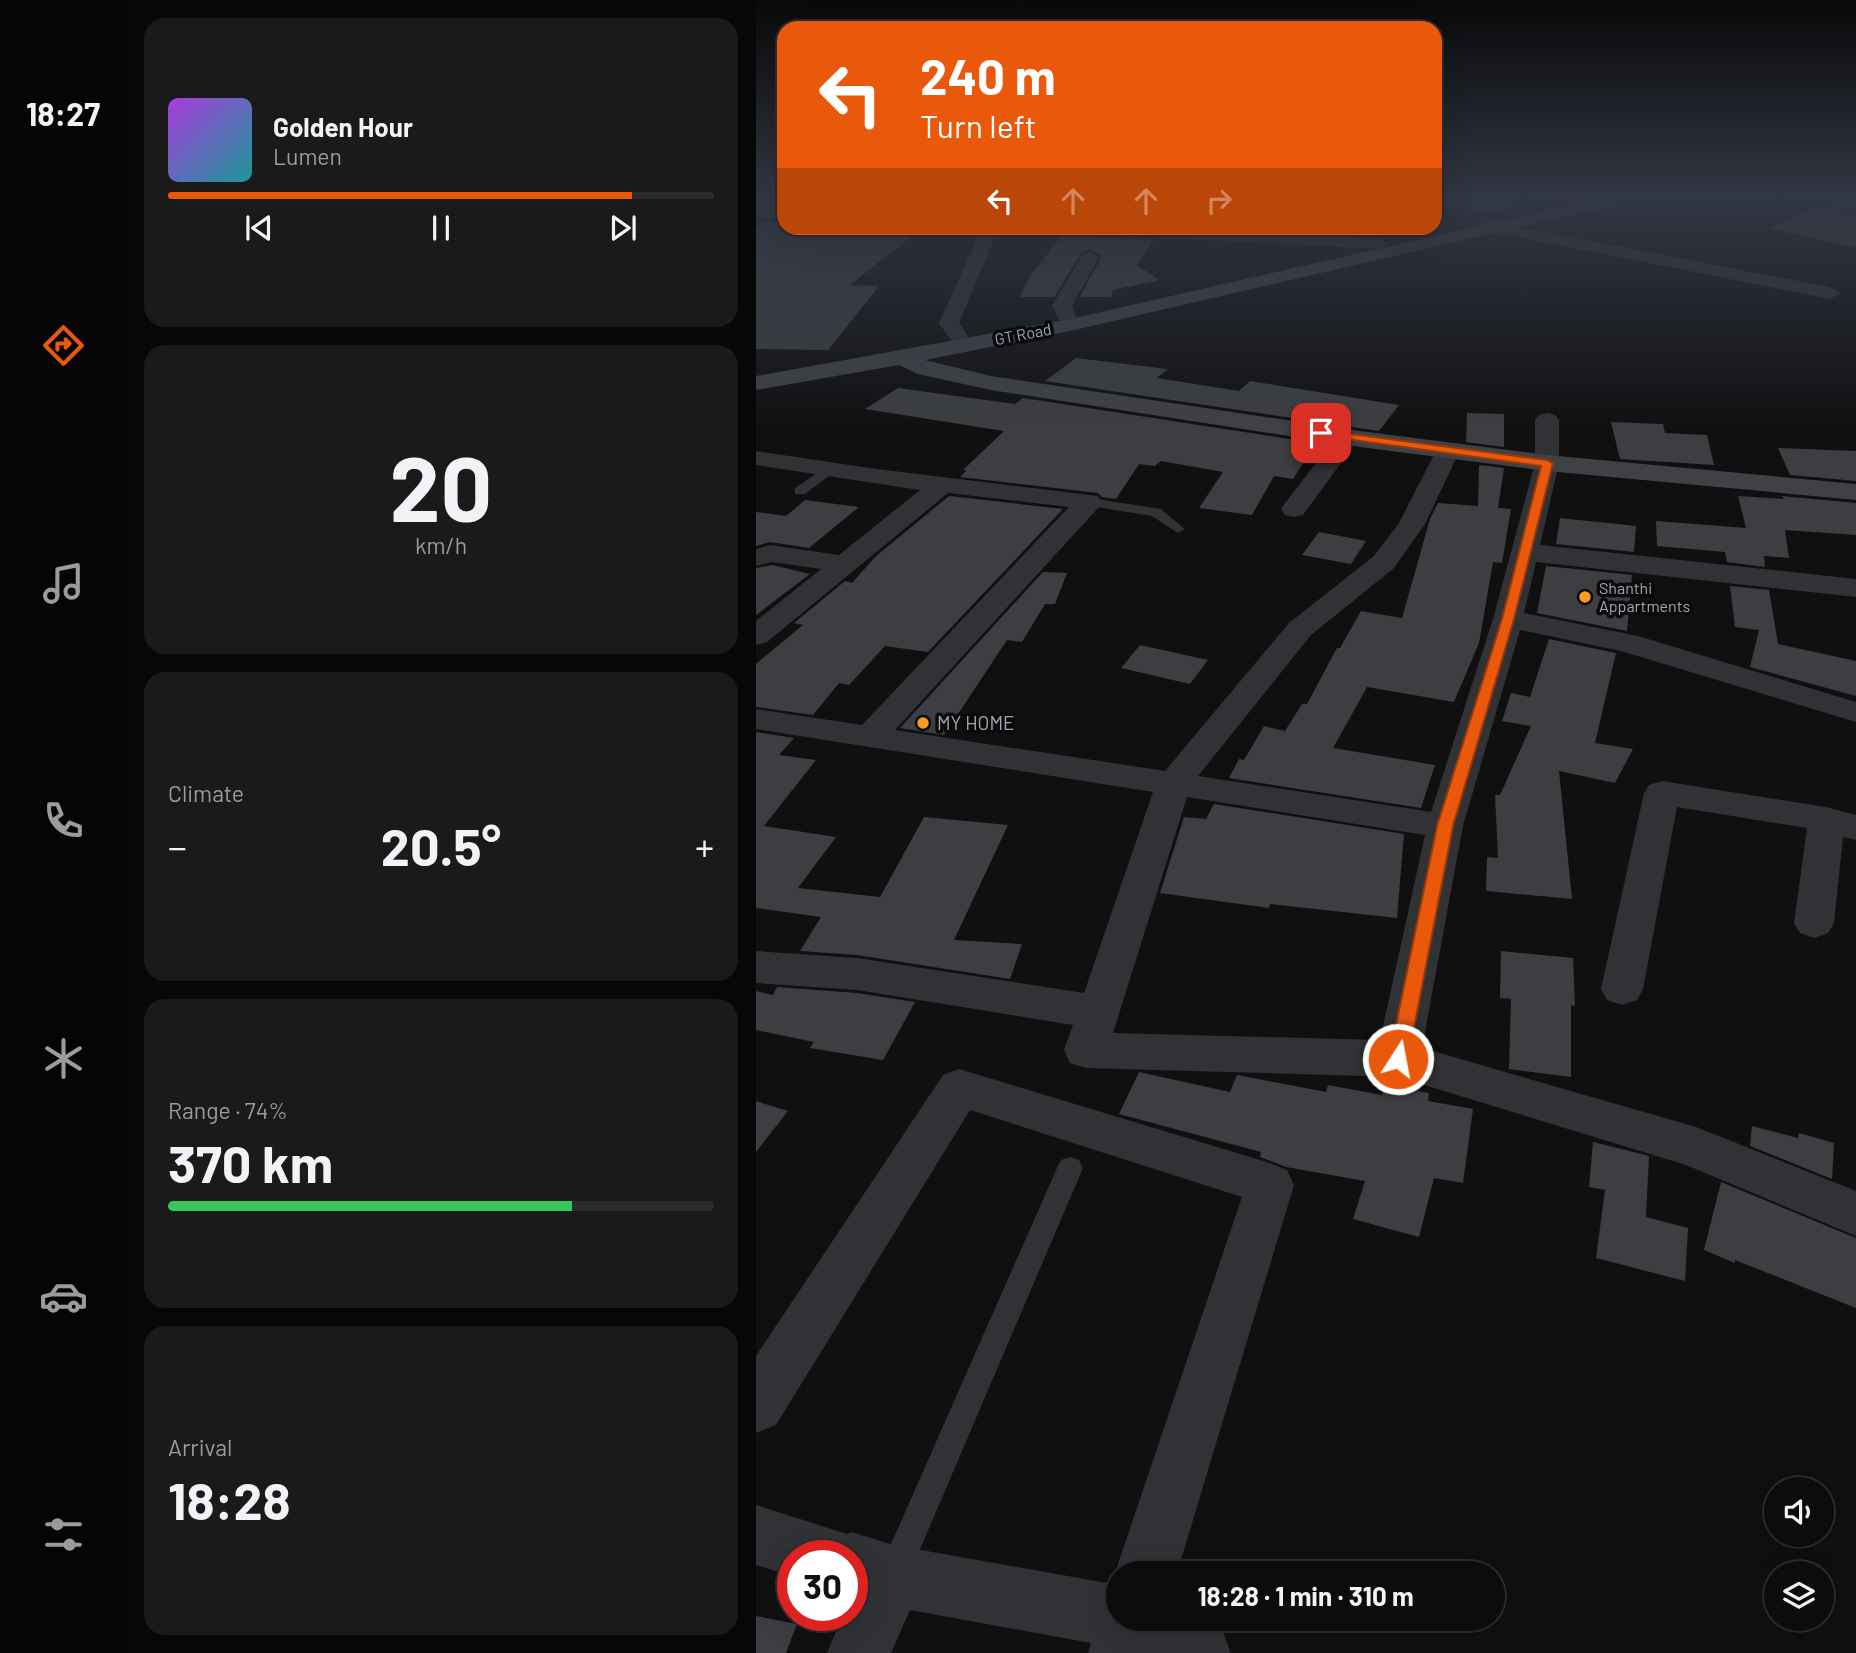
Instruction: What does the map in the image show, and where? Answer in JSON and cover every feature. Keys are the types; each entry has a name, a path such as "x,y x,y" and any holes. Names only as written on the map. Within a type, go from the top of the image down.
{"main road":[{"path":"756,374 959,338 1235,277"},
{"name":"GT Road","path":"756,383 1070,326 1273,277"},
{"path":"902,358 926,369 991,383 1348,437 1547,463 1856,492"}],"street":[{"path":"959,338 949,323 971,277"},
{"path":"1066,316 1062,306 1078,277"},
{"path":"1751,277 1830,293"},
{"path":"1398,1059 1445,826 1508,619 1547,463 1547,420"},
{"path":"1294,509 1348,437"},
{"path":"1448,450 1412,524 1384,562 1300,629 1172,784 1086,1049 1398,1059 1696,1147 1856,1214"},
{"path":"756,458 942,485 1089,502"},
{"path":"756,636 942,485"},
{"path":"870,737 1089,502"},
{"path":"1525,552 1856,588"},
{"path":"756,558 770,553 845,564"},
{"path":"1508,619 1627,643 1856,712"},
{"path":"756,719 1445,826"},
{"path":"1622,989 1662,793 1841,823 1814,923"},
{"path":"756,967 857,974 1098,1012"},
{"path":"756,1405 958,1088 1270,1185 1150,1561"},
{"path":"756,1535 777,1541"},
{"path":"859,1653 873,1570 1106,1614"},
{"path":"1120,1653 1128,1631"},
{"path":"1156,1631 1199,1653"}],"lane":[{"path":"800,491 829,469"},
{"path":"1089,502 1156,512 1178,529"},
{"path":"873,1570 1070,1168"}],"building":[{"path":"756,277 860,277 850,285 879,286 828,350 756,349"},
{"path":"1066,277 1054,297 1020,297 1029,278"},
{"path":"1091,277 1155,277 1159,280 1113,290 1111,297 1080,297"},
{"path":"1076,358 1168,369 1157,378 1239,391 1250,381 1399,405 1379,431 1045,381"},
{"path":"898,388 1015,404 1023,398 1316,443 1293,479 1274,476 1252,515 1199,508 1223,472 1161,461 1155,466 1139,464 1116,499 1102,497 1098,493 960,477 967,470 963,470 1004,431 865,409"},
{"path":"1467,413 1504,414 1504,447 1466,442"},
{"path":"1611,422 1663,424 1665,433 1707,435 1714,465 1620,459"},
{"path":"1778,448 1856,451 1856,481 1790,475"},
{"path":"1479,465 1504,468 1498,508 1511,509 1502,563 1493,562 1479,643 1454,702 1367,687 1333,748 1435,765 1421,808 1229,778 1239,759 1244,760 1264,726 1285,731 1302,704 1307,704 1337,648 1340,648 1361,611 1402,618 1430,519 1438,503 1478,506"},
{"path":"949,496 1063,509 928,652 885,646 849,685 839,683 813,715 756,707 756,664 803,625 794,623 845,581 852,583 876,556"},
{"path":"1738,496 1784,499 1782,496 1856,503 1856,535 1785,530 1789,558 1764,556 1765,567 1727,562 1725,552 1657,546 1656,521 1746,528"},
{"path":"805,500 859,507 809,548 770,542 756,546 756,512 786,516"},
{"path":"1560,518 1636,526 1634,552 1556,544"},
{"path":"1319,532 1366,541 1351,564 1302,555"},
{"path":"772,565 810,574 756,615 756,568"},
{"name":"Shanthi Appartments","path":"1546,566 1632,575 1627,631 1537,613"},
{"path":"1043,572 1067,573 1055,604 1045,604 1022,642 1007,640 944,735 900,728"},
{"path":"1730,586 1769,590 1778,644 1856,661 1856,696 1750,667 1759,630 1735,627"},
{"path":"1549,639 1616,653 1595,743 1633,749 1615,783 1559,771 1572,899 1486,891 1487,857 1498,858 1495,795 1500,795 1531,726 1502,721 1511,693 1530,697"},
{"path":"1140,645 1208,660 1190,684 1121,668"},
{"path":"756,732 794,738 779,755 816,760 764,826 836,837 798,888 880,897 924,817 1008,825 954,940 1022,944 1010,979 857,955 800,951 821,917 756,908"},
{"path":"1214,804 1404,834 1397,918 1270,904 1269,908 1160,893 1184,817 1206,819"},
{"path":"1501,951 1573,958 1575,1006 1571,1005 1571,1077 1509,1069 1511,999 1500,998"},
{"path":"777,987 857,993 915,1002 883,1060 810,1048 814,1042 756,1030 756,991 773,995"},
{"path":"1139,1072 1230,1092 1237,1075 1326,1092 1328,1085 1382,1095 1384,1085 1429,1093 1428,1101 1473,1109 1463,1183 1434,1178 1419,1237 1353,1219 1365,1181 1286,1167 1260,1157 1261,1152 1119,1114"},
{"path":"756,1101 788,1111 756,1152"},
{"path":"1752,1126 1798,1138 1799,1133 1834,1143 1832,1179 1750,1146"},
{"path":"1593,1142 1649,1156 1646,1217 1688,1228 1685,1281 1596,1258 1605,1190 1589,1187"},
{"path":"1721,1182 1856,1238 1856,1308 1704,1250"},
{"path":"756,1616 777,1620 777,1631 794,1631 786,1653 756,1653"}],"place":[{"name":"Shanthi Appartments","path":"1585,597"},
{"name":"MY HOME","path":"923,723"}],"route":[{"path":"1321,433 1547,463 1508,619 1445,826 1398,1059"}]}
